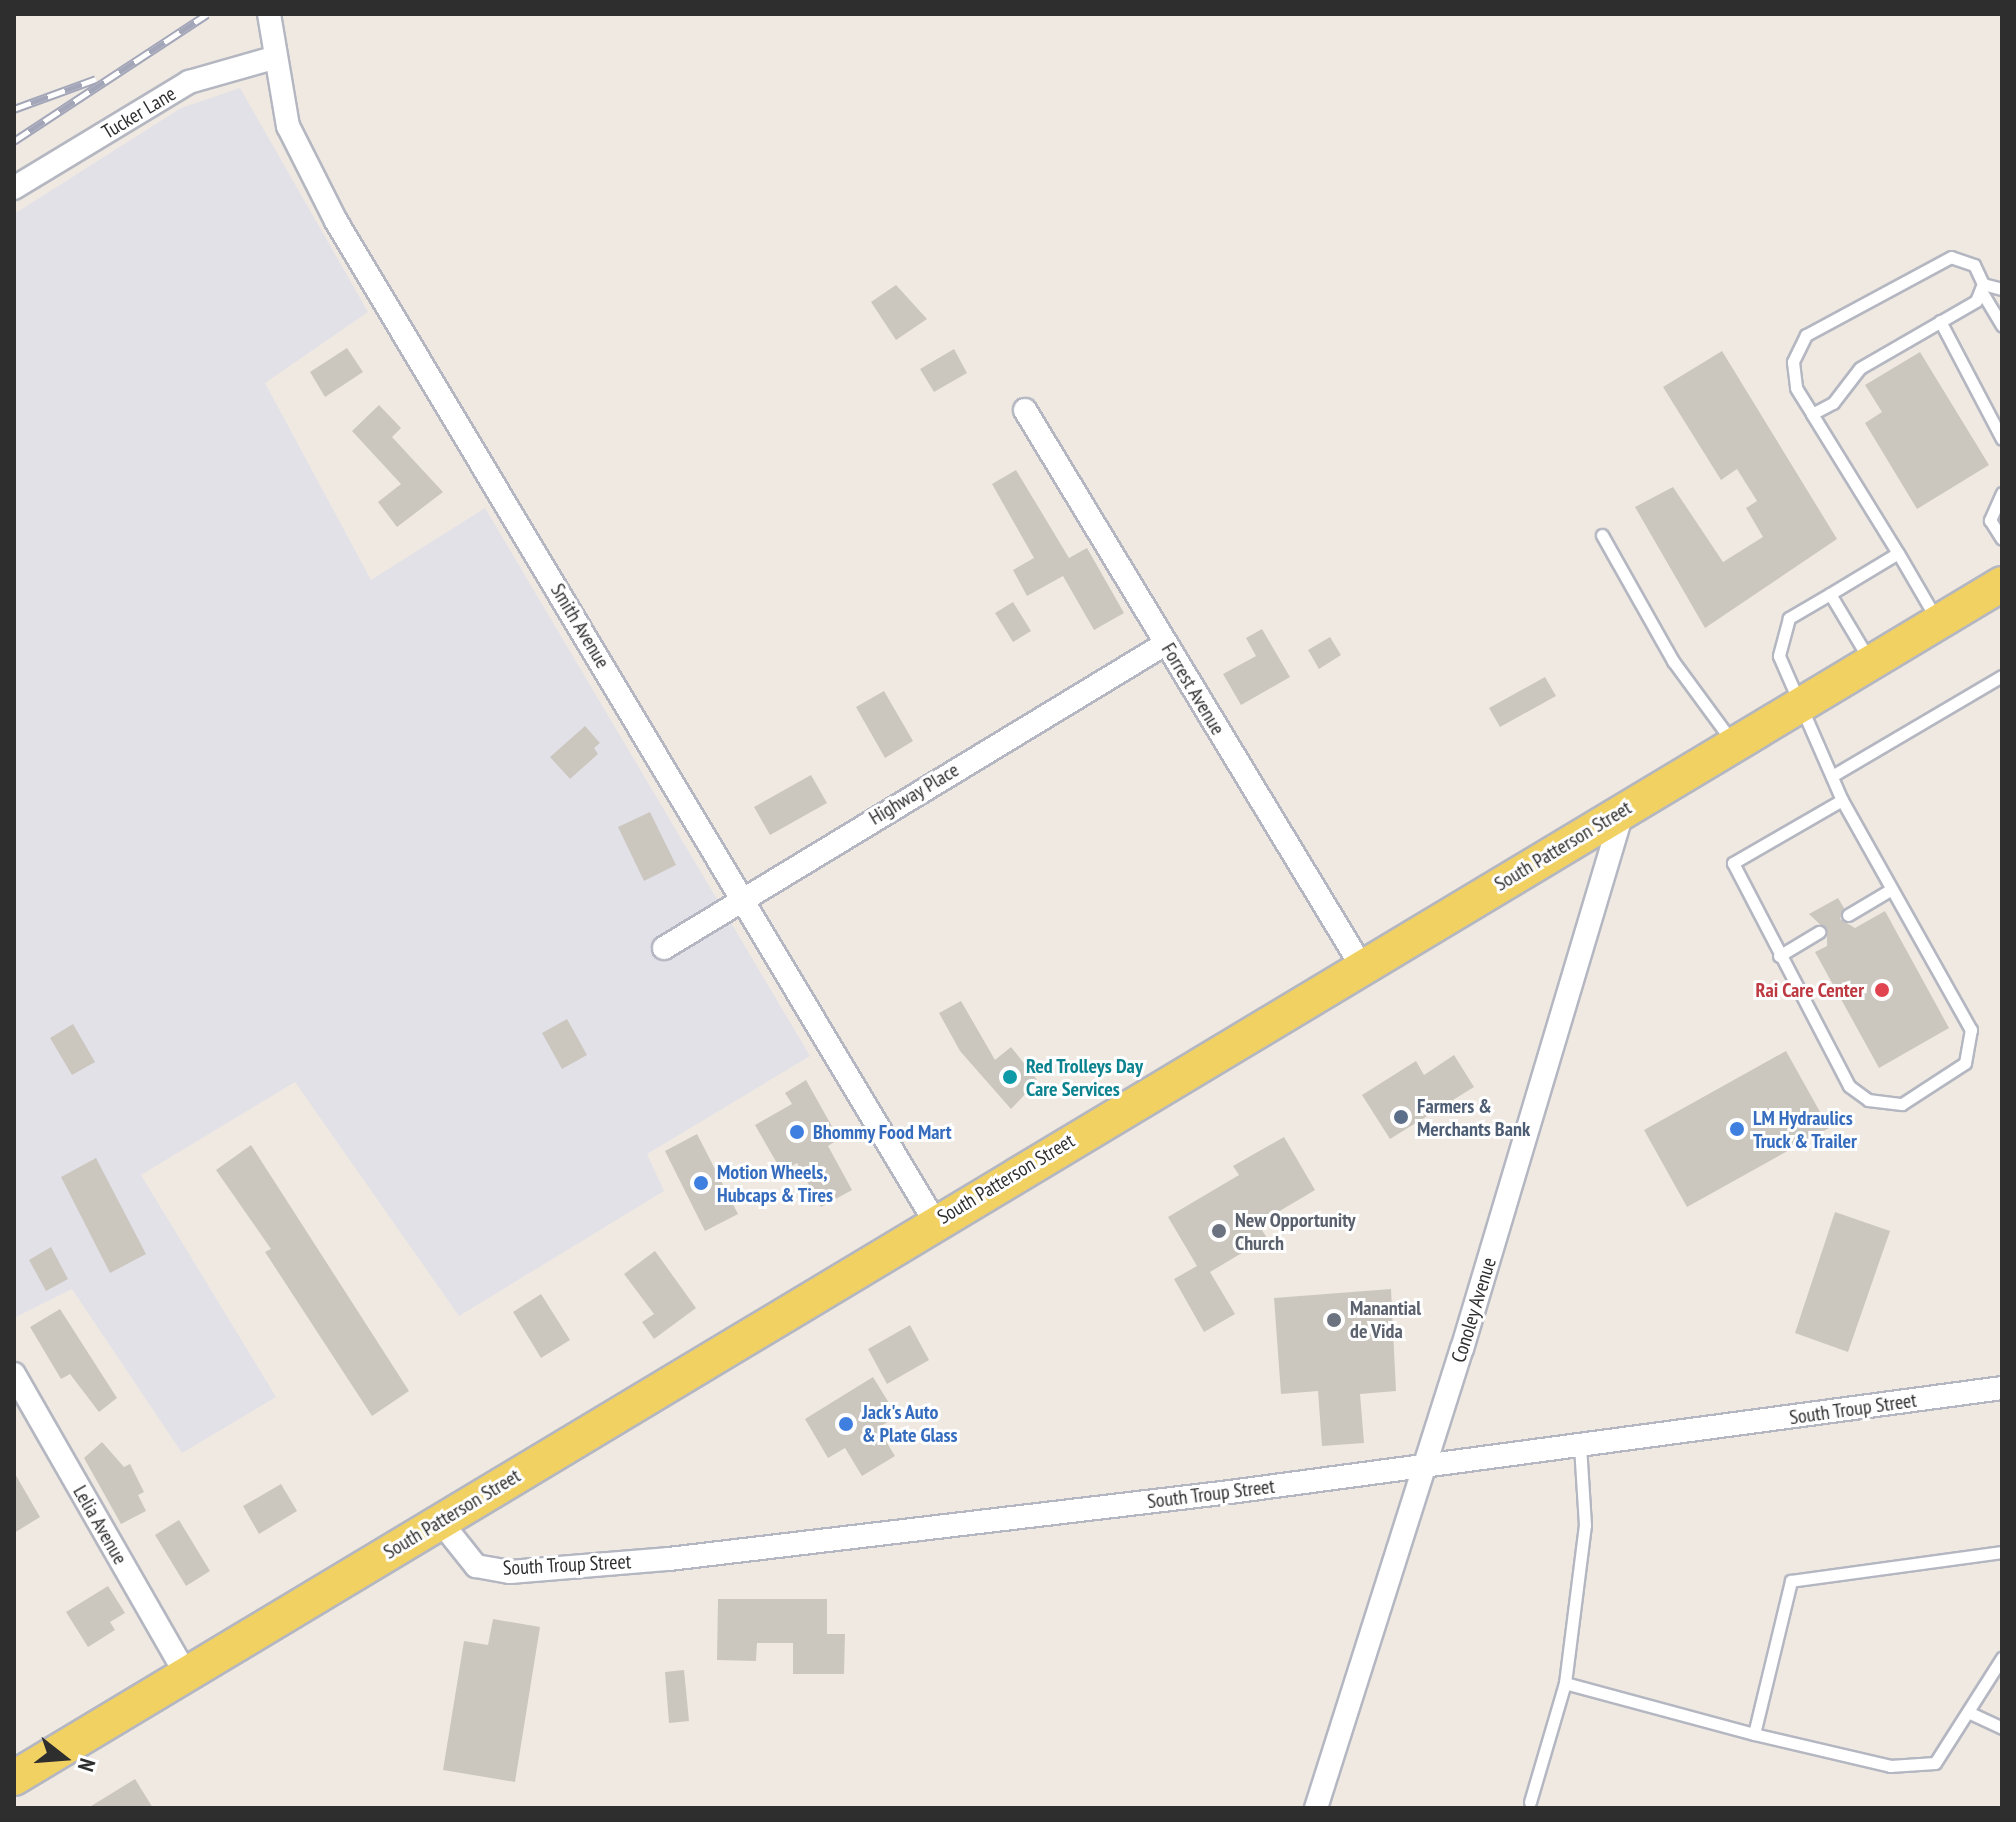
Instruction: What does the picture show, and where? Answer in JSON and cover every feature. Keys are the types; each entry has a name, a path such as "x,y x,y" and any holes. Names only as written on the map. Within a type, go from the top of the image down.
{"main road":[{"name":"South Patterson Street","path":"14,1778 935,1222 2002,584"}],"street":[{"name":"Smith Avenue","path":"269,14 273,58 288,126 336,221 935,1222"},
{"name":"Tucker Lane","path":"14,188 189,82 273,58"},
{"name":"Forrest Avenue","path":"1025,410 1362,967"},
{"name":"Highway Place","path":"664,948 741,897 1165,644"},
{"name":"Conoley Avenue","path":"1316,1808 1623,810"},
{"name":"Lelia Avenue","path":"14,1374 187,1676"},
{"name":"South Troup Street","path":"440,1521 470,1564 510,1572 809,1543 1580,1446 2002,1388"}],"lane":[{"path":"1938,621 1796,388 1793,362 1806,335 1951,257 1974,265 2002,326"},
{"path":"1812,414 1833,403 1860,368 1940,321 1983,289 2002,289"},
{"path":"1940,321 2002,439"},
{"path":"2002,493 1990,520 2002,539"},
{"path":"1602,535 1673,661 1733,744"},
{"path":"1842,800 1733,863 1849,1086 1868,1100 1902,1104 1965,1063 1971,1030 1842,800 1803,702 1779,656 1781,632 1789,618 1898,553"},
{"path":"1830,594 1870,662"},
{"path":"1832,776 2002,676"},
{"path":"1848,915 1890,890"},
{"path":"1779,956 1819,932"},
{"path":"1530,1802 1565,1683 1585,1525 1580,1446"},
{"path":"1754,1734 1791,1581 2002,1552"},
{"path":"1565,1683 1754,1734 1890,1766 1935,1763 2002,1658"},
{"path":"1968,1712 2002,1728"}],"shaded area":[{"path":"240,88 368,312 265,383 371,580 485,508 810,1056 647,1154 664,1191 459,1316 295,1082 141,1175 276,1397 182,1453 72,1289 14,1318 14,214 181,108"}],"building":[{"path":"896,285 927,319 896,340 871,302"},
{"path":"347,348 363,372 325,397 310,372"},
{"path":"954,349 967,373 934,392 920,369"},
{"path":"1722,351 1837,539 1705,628 1635,507 1673,487 1723,562 1763,537 1746,508 1757,501 1737,469 1721,480 1663,387"},
{"path":"1920,352 1989,465 1917,509 1865,423 1882,412 1865,385"},
{"path":"379,405 401,428 392,437 443,492 397,527 378,502 401,484 352,431"},
{"path":"1016,470 1069,558 1087,548 1124,613 1094,630 1063,576 1027,596 1013,570 1034,558 992,484"},
{"path":"1013,602 1031,631 1013,642 995,613"},
{"path":"1262,629 1290,677 1241,705 1223,674 1256,656 1246,638"},
{"path":"1330,637 1341,655 1319,669 1308,650"},
{"path":"1545,677 1556,696 1500,727 1489,708"},
{"path":"884,691 913,741 885,758 856,707"},
{"path":"585,726 600,743 594,748 598,754 570,779 550,757"},
{"path":"811,775 827,803 770,835 754,807"},
{"path":"650,812 676,865 644,881 618,827"},
{"name":"Rai Care Center","path":"1838,898 1844,908 1840,919 1855,928 1885,911 1949,1028 1879,1068 1815,952 1827,946 1827,931 1809,914"},
{"path":"961,1001 995,1060 1011,1047 1038,1081 1011,1109 960,1051 939,1013"},
{"path":"567,1019 587,1055 562,1069 542,1033"},
{"path":"73,1024 95,1062 72,1075 50,1038"},
{"name":"LM Hydraulics Truck & Trailer","path":"1786,1051 1829,1128 1687,1207 1644,1130"},
{"name":"Farmers & Merchants Bank","path":"1454,1055 1474,1087 1390,1139 1362,1095 1416,1061 1424,1075"},
{"name":"Bhommy Food Mart","path":"806,1080 839,1139 828,1146 852,1190 821,1207 797,1163 782,1172 755,1125 792,1104 785,1093"},
{"name":"Motion Wheels, Hubcaps & Tires","path":"697,1134 738,1214 705,1231 665,1151"},
{"name":"New Opportunity Church","path":"1284,1137 1315,1190 1258,1224 1267,1238 1210,1272 1235,1314 1204,1332 1174,1279 1197,1266 1168,1217 1239,1175 1233,1166"},
{"path":"251,1145 409,1391 372,1416 265,1252 271,1249 216,1170"},
{"path":"96,1158 146,1254 110,1273 61,1177"},
{"path":"1835,1212 1890,1231 1848,1352 1795,1333"},
{"path":"51,1247 68,1279 46,1291 29,1260"},
{"path":"655,1251 696,1308 654,1339 642,1322 654,1314 624,1274"},
{"path":"1391,1289 1396,1391 1360,1394 1364,1443 1322,1446 1318,1391 1281,1394 1274,1298"},
{"path":"541,1294 570,1340 541,1358 513,1312"},
{"path":"60,1309 117,1398 99,1412 70,1374 61,1379 30,1327"},
{"path":"910,1325 929,1360 887,1384 868,1349"},
{"name":"Jack's Auto & Plate Glass","path":"873,1377 897,1416 878,1428 895,1456 862,1476 845,1448 828,1458 805,1419"},
{"path":"102,1442 124,1467 130,1464 144,1492 138,1495 146,1511 121,1524 84,1458"},
{"path":"14,1472 40,1517 14,1533"},
{"path":"281,1484 297,1511 259,1534 243,1506"},
{"path":"179,1520 210,1571 186,1586 155,1535"},
{"path":"108,1586 125,1613 110,1622 115,1630 88,1647 66,1612"},
{"path":"718,1599 827,1599 827,1634 845,1634 844,1674 793,1674 793,1643 757,1643 756,1661 717,1660"},
{"path":"493,1619 540,1627 515,1782 443,1770 464,1641 488,1645"},
{"path":"684,1670 689,1721 669,1723 665,1672"},
{"path":"135,1779 153,1808 88,1808"}],"railway":[{"path":"14,141 207,14"},
{"path":"14,109 96,79"}],"place":[{"name":"Rai Care Center","path":"1882,990"},
{"name":"Red Trolleys Day Care Services","path":"1010,1077"},
{"name":"Farmers & Merchants Bank","path":"1401,1117"},
{"name":"LM Hydraulics Truck & Trailer","path":"1737,1129"},
{"name":"Bhommy Food Mart","path":"797,1132"},
{"name":"Motion Wheels, Hubcaps & Tires","path":"701,1183"},
{"name":"New Opportunity Church","path":"1219,1231"},
{"name":"Manantial de Vida","path":"1334,1320"},
{"name":"Jack's Auto & Plate Glass","path":"846,1424"}]}
